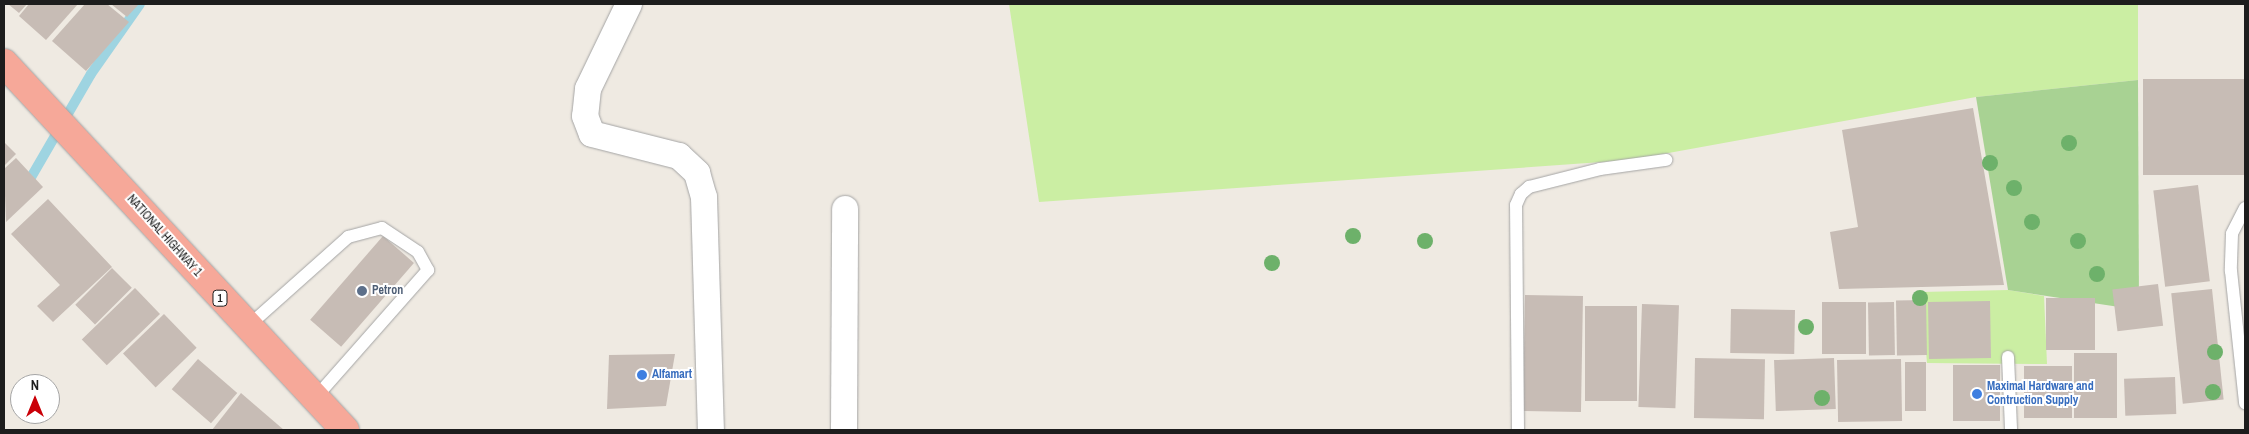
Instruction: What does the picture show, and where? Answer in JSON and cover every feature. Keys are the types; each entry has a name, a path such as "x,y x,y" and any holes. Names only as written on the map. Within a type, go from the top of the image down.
{"highway":[{"name":"NATIONAL HIGHWAY 1","path":"4,63 246,328 316,397 345,430"}],"street":[{"path":"629,4 588,89 585,116 592,134 679,156 697,173 704,197 711,430"},
{"path":"844,430 846,209"}],"lane":[{"path":"1518,430 1519,199 1528,187 1600,170 1666,160"},
{"path":"2245,208 2232,234 2231,271 2245,403"},
{"path":"246,328 348,237 382,228 418,252 428,270 316,397"},
{"path":"2008,357 2011,430"}],"green space":[{"path":"1009,4 2138,4 2138,80 1976,97 1630,160 1039,202"},
{"path":"2138,80 2139,310 2008,290 1976,97"},
{"path":"2008,290 2044,296 2047,364 1927,363 1921,292"}],"building":[{"path":"8,4 27,4 19,13"},
{"path":"29,4 78,4 46,40 19,16"},
{"path":"85,4 107,4 129,22 86,71 52,41"},
{"path":"111,4 139,4 127,17"},
{"path":"2143,79 2245,79 2245,175 2143,175"},
{"path":"1973,108 2004,285 1839,289 1830,232 1858,227 1842,130"},
{"path":"4,142 16,154 4,166"},
{"path":"16,158 43,187 6,222 4,169"},
{"path":"2198,185 2210,281 2165,287 2153,190"},
{"path":"48,199 112,267 53,322 37,306 60,285 11,234"},
{"name":"Petron","path":"383,236 414,263 341,347 310,320"},
{"path":"112,268 132,288 95,325 75,305"},
{"path":"2158,284 2163,326 2117,331 2112,290"},
{"path":"135,288 160,314 107,365 82,339"},
{"path":"2212,289 2224,399 2183,404 2171,293"},
{"path":"1525,295 1583,296 1581,412 1523,411"},
{"path":"2046,298 2095,298 2095,350 2046,350"},
{"path":"1926,300 1927,355 1897,356 1896,301"},
{"path":"1990,301 1991,358 1929,359 1928,302"},
{"path":"1822,302 1866,302 1866,354 1822,354"},
{"path":"1868,302 1894,302 1895,355 1869,355"},
{"path":"1642,304 1679,305 1675,408 1638,407"},
{"path":"1585,306 1637,306 1637,401 1585,401"},
{"path":"1731,309 1795,310 1794,354 1730,353"},
{"path":"164,314 197,348 156,387 123,354"},
{"path":"2074,353 2117,353 2117,418 2074,418"},
{"path":"675,354 666,406 607,409 609,355"},
{"path":"1695,358 1765,359 1764,419 1694,418"},
{"path":"1834,358 1836,409 1776,411 1774,360"},
{"path":"198,359 237,393 211,423 172,389"},
{"path":"1901,359 1902,421 1838,422 1837,360"},
{"path":"1905,362 1926,362 1926,411 1905,411"},
{"name":"Maximal Hardware and Contruction Supply","path":"1953,365 2000,365 2000,421 1953,421"},
{"path":"2024,366 2072,366 2072,418 2024,418"},
{"path":"2175,377 2176,414 2125,416 2124,379"},
{"path":"241,393 284,430 212,430"}],"waterway":[{"path":"26,186 91,74 140,4"}],"place":[{"name":"Petron","path":"362,291"},
{"name":"Alfamart","path":"642,375"},
{"name":"Maximal Hardware and Contruction Supply","path":"1977,394"}]}
